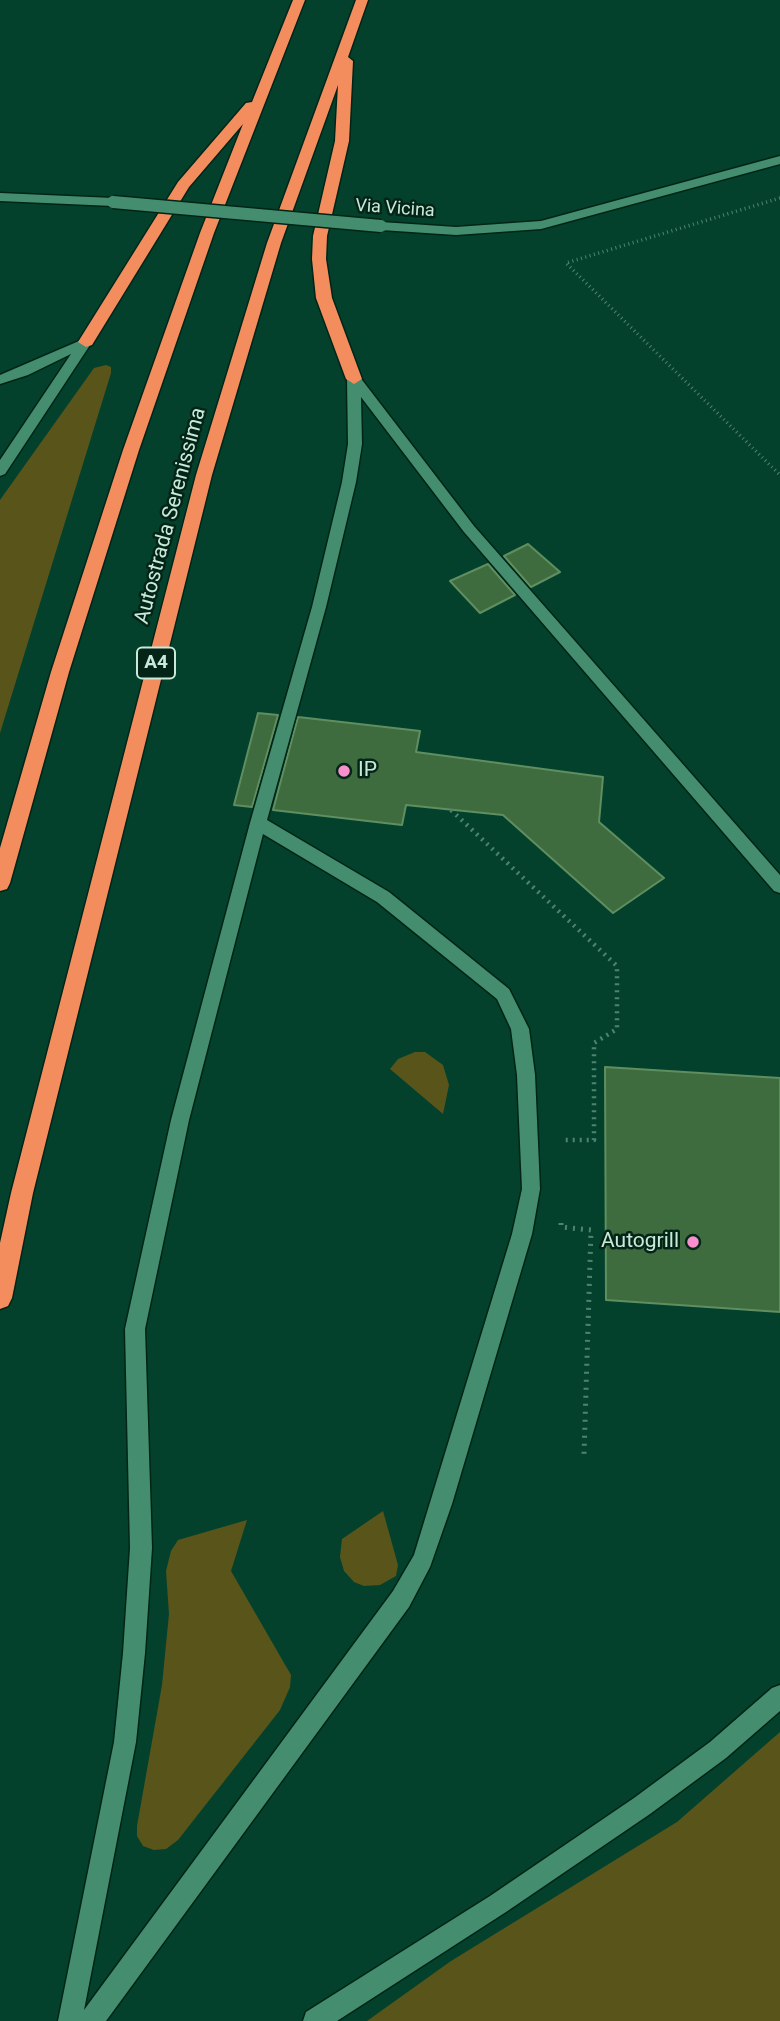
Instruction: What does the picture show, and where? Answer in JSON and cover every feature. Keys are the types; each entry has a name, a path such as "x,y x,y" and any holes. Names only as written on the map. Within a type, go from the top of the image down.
{"highway":[{"path":"0,883 60,673 131,450 207,233 299,0"},
{"name":"Autostrada Serenissima","path":"0,1298 25,1180 204,475 274,243 362,0"},
{"path":"347,37 342,141 320,236 319,259 324,298 354,379"},
{"path":"86,342 183,185 261,94"}],"street":[{"name":"Via Vicina","path":"0,197 113,202 456,231 541,225 780,160"},
{"path":"0,380 86,342"},
{"path":"0,471 86,342"},
{"path":"0,390 23,372"},
{"path":"70,2021 125,1742 134,1653 141,1548 135,1329 180,1120 258,823 319,607 349,482 355,444 354,379"},
{"path":"354,379 469,529 780,886"},
{"path":"91,2021 401,1599 423,1559 442,1504 522,1234 531,1189 526,1075 520,1029 503,994 383,898 258,823"},
{"path":"315,2021 498,1904 642,1806 718,1750 780,1696"}],"path":[{"path":"780,198 566,263 780,475"},
{"path":"451,810 617,965 617,1029 594,1043 594,1140 563,1138 563,1151"},
{"path":"561,1214 561,1227 591,1230 584,1455"}],"shaded area":[{"path":"106,365 111,367 111,373 0,733 0,500 94,368"},
{"path":"415,1052 425,1052 443,1065 449,1085 443,1114 390,1069 398,1059"},
{"path":"383,1511 398,1565 396,1576 380,1585 364,1586 354,1582 344,1571 340,1557 342,1539"},
{"path":"247,1520 231,1571 291,1675 290,1687 280,1710 178,1840 166,1849 154,1850 143,1846 137,1836 137,1826 162,1685 169,1614 166,1571 171,1551 178,1540"},
{"path":"780,1732 780,2021 367,2021 451,1961 677,1822"}],"building":[{"path":"528,544 560,572 531,587 504,556"},
{"path":"488,564 515,595 480,613 450,581"},
{"path":"258,713 278,715 252,807 234,805"},
{"path":"298,717 420,731 416,752 603,777 599,822 664,878 613,913 503,815 406,805 402,825 273,810"},
{"name":"Autogrill","path":"605,1067 780,1078 780,1312 606,1300"}],"place":[{"name":"IP","path":"344,771"},
{"name":"Autogrill","path":"693,1242"}]}
